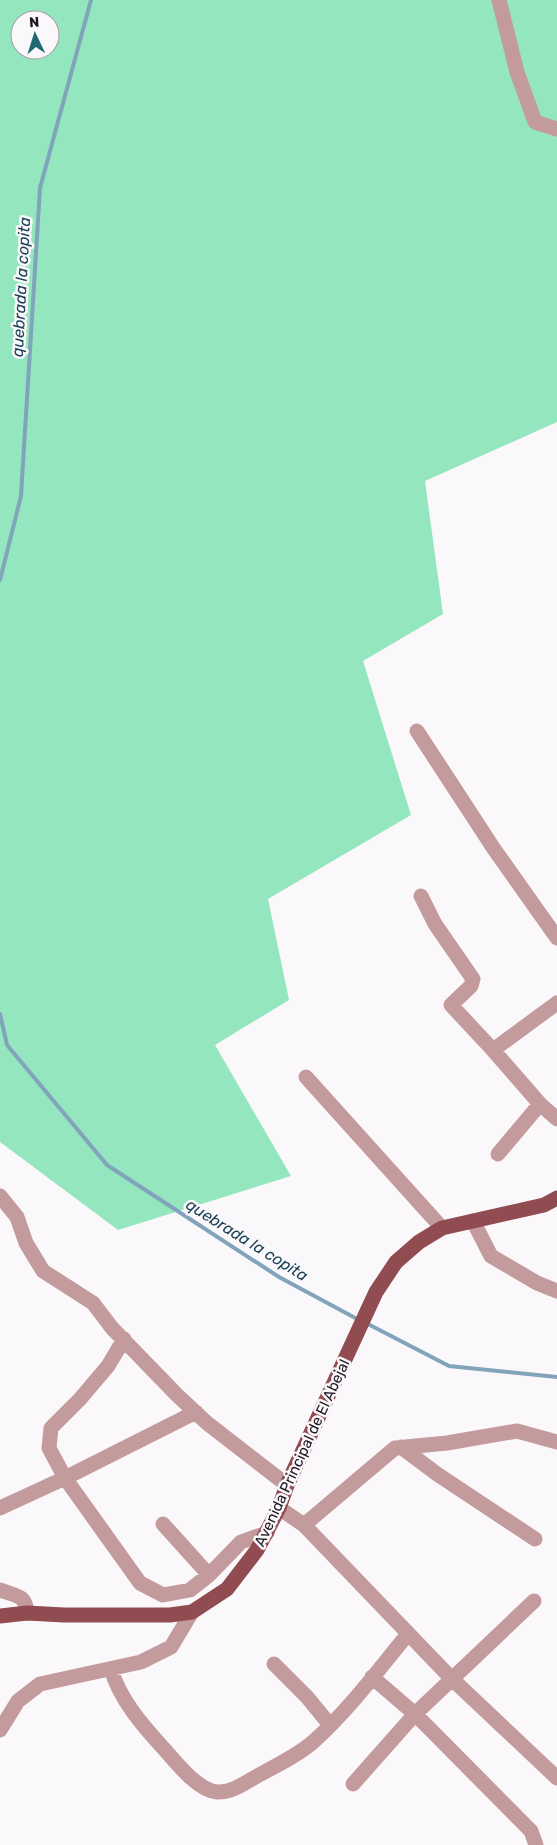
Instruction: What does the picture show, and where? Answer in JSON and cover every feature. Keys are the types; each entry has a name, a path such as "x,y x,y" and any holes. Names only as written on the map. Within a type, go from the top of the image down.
{"main road":[{"name":"Avenida Principal de El Abejal","path":"0,1616 27,1613 170,1615 192,1612 227,1589 257,1550 267,1533 376,1292 396,1262 419,1242 442,1228 544,1206 557,1198"}],"street":[{"path":"499,0 516,72 535,122 557,129"},
{"path":"417,731 494,849 557,938"},
{"path":"421,896 435,924 473,979 472,986 451,1005 540,1104 557,1119"},
{"path":"492,1050 557,1002"},
{"path":"306,1077 442,1228"},
{"path":"498,1154 540,1104"},
{"path":"0,1196 17,1217 26,1243 43,1271 93,1303 124,1339 196,1412 287,1486"},
{"path":"473,1221 491,1256 537,1283 557,1291"},
{"path":"124,1339 108,1366 52,1428 49,1448 65,1478 140,1583 163,1595 190,1590 209,1575 242,1542 267,1533"},
{"path":"0,1508 65,1478 196,1412"},
{"path":"304,1525 395,1448 447,1443 517,1431 557,1442"},
{"path":"401,1447 437,1474 535,1539"},
{"path":"279,1508 304,1525 451,1678 557,1778"},
{"path":"163,1524 209,1575"},
{"path":"0,1590 20,1597 24,1601 27,1613"},
{"path":"353,1784 415,1714 534,1601"},
{"path":"0,1730 18,1701 40,1684 141,1662 171,1647 192,1612"},
{"path":"111,1669 116,1684 125,1700 152,1736 183,1771 201,1785 216,1792 226,1792 290,1758 313,1742 354,1700 408,1634"},
{"path":"274,1664 307,1697 330,1725"},
{"path":"372,1677 415,1714 531,1831 536,1845"}],"green space":[{"path":"0,0 557,0 557,422 425,481 443,614 363,661 411,815 268,899 289,1000 215,1045 291,1176 118,1230 0,1142"}],"waterway":[{"name":"quebrada la copita","path":"0,580 21,496 40,188 91,0"},
{"name":"quebrada la copita","path":"0,1014 7,1045 107,1165 279,1277 359,1320"},
{"name":"quebrada la copita","path":"366,1323 449,1366 557,1377"}]}
